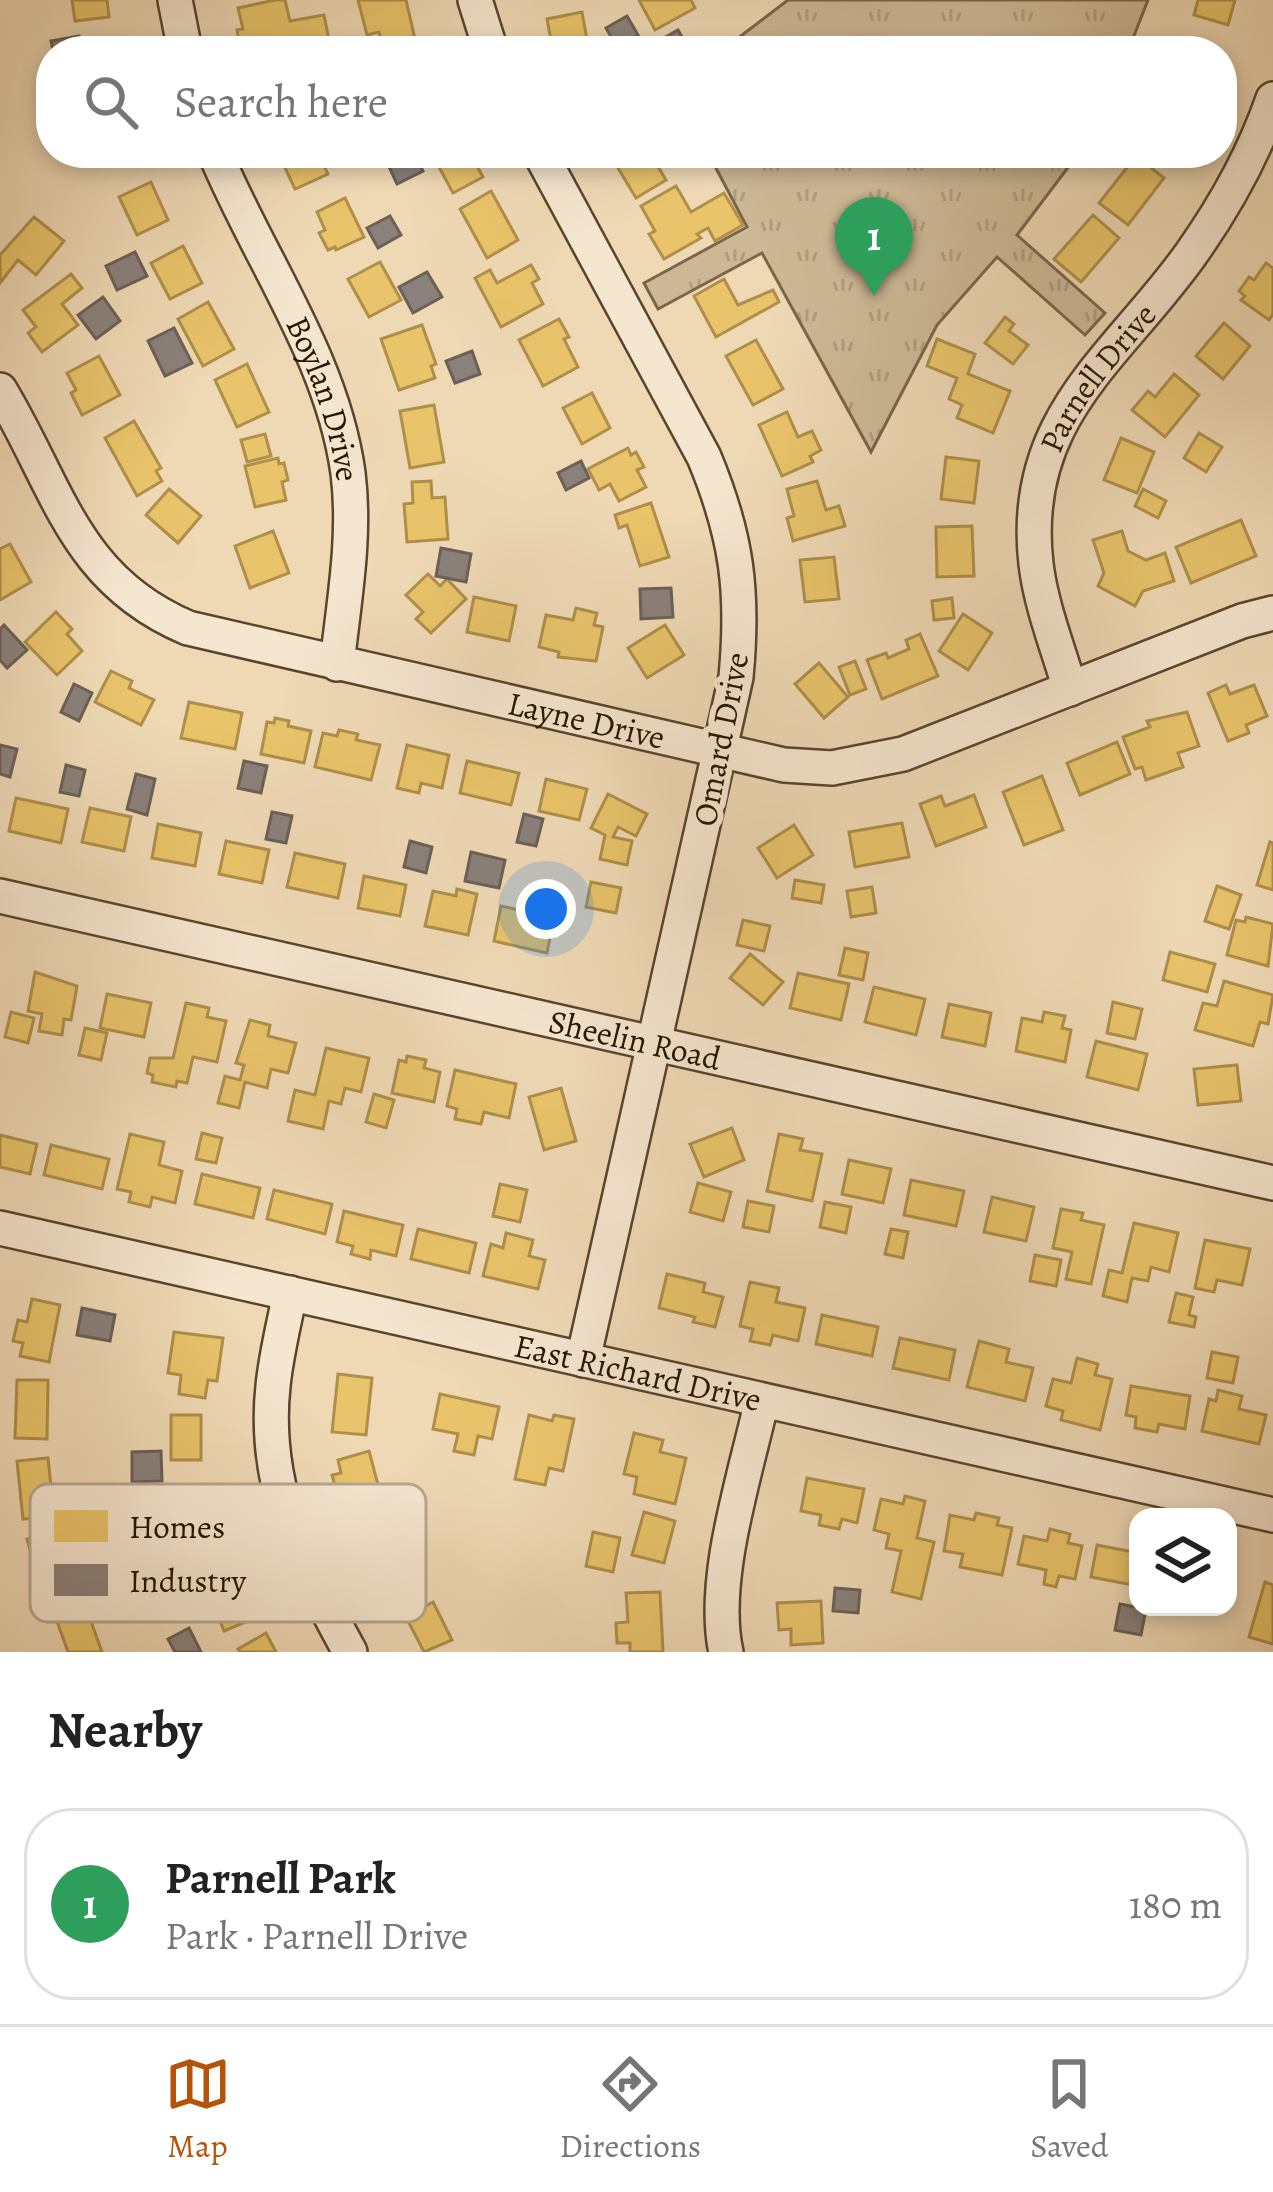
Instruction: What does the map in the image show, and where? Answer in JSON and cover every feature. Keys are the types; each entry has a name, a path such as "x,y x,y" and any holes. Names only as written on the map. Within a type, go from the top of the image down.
{"street":[{"path":"175,0 182,36"},
{"path":"475,0 486,36"},
{"name":"Parnell Drive","path":"1070,689 1035,562 1036,507 1054,436 1097,365 1190,256 1249,157 1273,99"},
{"name":"Boylan Drive","path":"221,168 315,356 339,428 351,524 337,664"},
{"name":"Omard Drive","path":"548,168 704,457 724,506 741,587 736,677 583,1360"},
{"name":"Layne Drive","path":"0,390 79,539 119,589 161,616 188,628 337,664 800,767 864,765 903,754 1273,613"},
{"name":"Sheelin Road","path":"0,896 1273,1183"},
{"name":"East Richard Drive","path":"0,1228 1273,1515"},
{"path":"276,1484 272,1401 290,1294"},
{"path":"726,1652 721,1611 724,1577 762,1400"},
{"path":"333,1622 350,1652"}],"green space":[{"path":"788,0 1148,0 1134,36 741,36"},
{"path":"716,168 1068,168 1017,235 1105,313 1085,335 997,257 937,325 871,452 762,253 658,309 644,283 747,227"}],"building: Homes":[{"path":"72,0 107,0 109,17 75,21"},
{"path":"285,0 290,21 324,15 328,36 238,36 237,30 243,29 238,8"},
{"path":"358,0 406,0 414,36 367,35"},
{"path":"639,0 691,0 695,8 655,30"},
{"path":"1198,0 1235,0 1228,25 1194,15"},
{"path":"582,12 586,36 550,36 547,19"},
{"path":"285,168 325,168 328,174 295,189"},
{"path":"439,168 478,168 483,177 453,193"},
{"path":"618,168 659,168 666,180 636,198"},
{"path":"1127,168 1151,168 1164,178 1128,225 1099,203"},
{"path":"151,182 168,220 137,235 119,197"},
{"path":"676,186 691,212 724,193 743,225 715,241 708,228 697,234 701,238 664,259 649,234 655,231 641,206"},
{"path":"491,191 518,240 487,258 460,209"},
{"path":"345,198 364,237 328,250 319,233 325,230 317,212"},
{"path":"1093,215 1119,238 1081,282 1054,259"},
{"path":"34,217 64,241 36,275 18,260 0,283 0,255"},
{"path":"183,246 202,283 170,299 151,263"},
{"path":"380,262 401,300 369,317 348,279"},
{"path":"1266,263 1273,268 1269,320 1241,300 1245,296 1239,291"},
{"path":"531,265 539,279 532,283 543,304 501,327 475,278 490,270 497,283"},
{"path":"71,274 82,288 62,304 78,325 42,352 28,333 36,327 23,310"},
{"path":"724,279 738,305 773,290 779,302 716,337 694,296"},
{"path":"208,302 234,349 203,366 178,319"},
{"path":"1005,317 1014,324 1009,331 1028,345 1013,364 985,343"},
{"path":"559,319 578,367 543,386 519,340"},
{"path":"1224,323 1250,346 1223,379 1196,356"},
{"path":"422,325 436,364 431,366 435,378 399,390 381,339"},
{"path":"937,339 975,354 968,374 1010,391 993,433 957,418 962,405 949,399 957,378 927,366"},
{"path":"756,340 783,389 753,405 726,356"},
{"path":"99,356 120,395 82,415 67,373"},
{"path":"247,364 269,412 237,427 215,380"},
{"path":"1174,374 1199,395 1165,437 1132,410 1148,391 1155,397"},
{"path":"592,393 610,428 582,444 563,408"},
{"path":"434,405 444,462 410,468 400,411"},
{"path":"787,412 798,437 812,431 821,450 810,456 813,462 782,476 759,425"},
{"path":"134,421 161,468 156,471 162,481 137,496 105,438"},
{"path":"1199,433 1222,447 1206,472 1184,458"},
{"path":"265,434 271,456 247,462 241,440"},
{"path":"1121,438 1154,452 1137,493 1104,480"},
{"path":"628,448 644,467 637,470 646,487 619,501 610,484 599,490 588,469"},
{"path":"946,457 979,461 974,503 941,499"},
{"path":"278,458 288,480 282,482 286,500 255,507 245,466"},
{"path":"431,481 432,498 445,497 448,539 407,542 404,504 413,503 412,482"},
{"path":"817,481 826,510 839,506 845,526 793,541 787,518 794,516 787,489"},
{"path":"169,489 201,516 178,543 146,515"},
{"path":"1143,489 1166,501 1158,518 1135,506"},
{"path":"651,503 669,557 640,566 627,525 619,528 615,515"},
{"path":"1241,520 1256,556 1191,583 1176,547"},
{"path":"972,526 974,576 937,577 936,527"},
{"path":"273,531 289,573 250,588 235,546"},
{"path":"1122,531 1128,551 1146,560 1165,553 1174,581 1143,591 1135,606 1098,586 1104,573 1093,540"},
{"path":"10,544 31,582 0,600 0,549"},
{"path":"834,557 839,599 805,602 800,560"},
{"path":"428,574 440,586 447,579 466,599 431,633 416,619 423,612 406,595"},
{"path":"474,597 516,606 509,641 467,632"},
{"path":"952,598 954,618 934,620 932,601"},
{"path":"576,608 597,613 594,625 603,627 596,661 558,657 559,652 539,647 546,615 573,620"},
{"path":"56,612 72,629 67,634 82,651 57,675 25,642"},
{"path":"963,614 992,633 968,670 939,651"},
{"path":"665,625 684,655 647,678 628,648"},
{"path":"920,634 938,676 882,699 867,660 909,649 906,640"},
{"path":"855,661 866,689 850,695 839,667"},
{"path":"819,663 848,697 824,718 795,684"},
{"path":"111,671 132,681 129,688 154,700 141,725 95,702"},
{"path":"1226,685 1230,694 1254,685 1267,716 1246,725 1249,733 1228,741 1208,693"},
{"path":"189,702 242,713 235,749 181,738"},
{"path":"1187,712 1199,746 1178,753 1183,767 1146,780 1142,767 1135,769 1123,737 1150,727 1147,721"},
{"path":"275,718 311,731 304,763 261,754 267,722 274,723"},
{"path":"339,730 380,745 371,780 315,767 323,733 337,736"},
{"path":"1117,742 1130,774 1080,795 1067,763"},
{"path":"407,745 449,755 442,788 421,783 419,793 397,788"},
{"path":"467,761 519,773 511,805 460,793"},
{"path":"1042,776 1063,830 1024,845 1003,792"},
{"path":"546,779 587,789 579,820 539,811"},
{"path":"608,794 647,814 636,836 618,827 613,837 632,841 627,865 600,859 605,835 591,828"},
{"path":"974,795 986,827 936,846 920,804 941,796 945,806"},
{"path":"16,798 68,809 61,843 9,831"},
{"path":"90,808 131,817 124,851 82,842"},
{"path":"902,823 909,857 855,867 849,832"},
{"path":"158,824 201,833 195,866 152,858"},
{"path":"794,825 813,855 777,878 758,848"},
{"path":"226,841 269,850 262,883 219,874"},
{"path":"1273,843 1273,890 1257,885"},
{"path":"295,853 345,864 338,898 287,887"},
{"path":"364,876 406,885 400,916 358,908"},
{"path":"795,880 824,885 821,903 792,898"},
{"path":"591,882 621,888 616,913 586,907"},
{"path":"1217,886 1241,895 1229,929 1205,921"},
{"path":"872,887 876,913 851,917 847,891"},
{"path":"457,889 477,894 468,935 425,926 433,891 456,896"},
{"path":"501,906 554,918 547,953 494,941"},
{"path":"1246,917 1273,924 1268,966 1227,955 1236,920 1245,922"},
{"path":"743,920 770,926 764,951 737,945"},
{"path":"845,948 868,953 863,980 839,975"},
{"path":"1170,952 1215,964 1207,992 1163,980"},
{"path":"750,954 783,982 763,1005 730,978"},
{"path":"35,972 77,986 71,1020 64,1019 62,1035 39,1031 42,1014 28,1011"},
{"path":"798,973 849,984 841,1020 790,1008"},
{"path":"1224,981 1273,995 1268,1024 1260,1022 1253,1046 1195,1030 1203,1003 1217,1006"},
{"path":"874,987 925,999 916,1035 865,1022"},
{"path":"107,994 151,1003 144,1037 100,1028"},
{"path":"1113,1002 1142,1009 1135,1039 1107,1033"},
{"path":"186,1003 209,1008 207,1017 226,1021 217,1062 193,1057 187,1083 177,1081 176,1087 152,1082 153,1075 147,1073 150,1058 173,1058"},
{"path":"949,1004 991,1013 985,1046 942,1037"},
{"path":"11,1012 34,1018 28,1043 5,1037"},
{"path":"1044,1012 1065,1016 1062,1028 1071,1030 1065,1062 1016,1051 1022,1018 1042,1022"},
{"path":"250,1020 270,1025 268,1036 296,1043 288,1073 271,1069 267,1088 245,1082 239,1108 218,1103 225,1076 240,1080 244,1065 236,1063"},
{"path":"85,1028 107,1033 101,1060 79,1055"},
{"path":"1096,1041 1147,1054 1138,1090 1087,1077"},
{"path":"326,1048 369,1058 361,1092 345,1088 341,1104 329,1101 323,1129 288,1121 295,1090 315,1095"},
{"path":"407,1056 426,1060 424,1068 440,1072 434,1102 392,1093 399,1060 406,1062"},
{"path":"1237,1065 1241,1101 1198,1105 1194,1069"},
{"path":"455,1070 516,1084 509,1118 484,1112 481,1124 455,1119 457,1109 447,1106"},
{"path":"561,1088 576,1141 544,1150 529,1097"},
{"path":"374,1094 394,1100 386,1128 366,1122"},
{"path":"732,1128 744,1160 704,1177 690,1144"},
{"path":"202,1133 222,1138 216,1163 196,1159"},
{"path":"130,1134 164,1142 159,1165 182,1171 175,1203 152,1197 150,1207 129,1202 131,1192 117,1189"},
{"path":"779,1134 803,1139 800,1150 822,1154 812,1201 767,1191"},
{"path":"0,1135 37,1144 30,1174 0,1167"},
{"path":"51,1145 109,1159 102,1189 44,1175"},
{"path":"849,1160 891,1169 883,1203 842,1194"},
{"path":"202,1174 260,1188 253,1218 195,1204"},
{"path":"911,1180 964,1191 956,1226 904,1215"},
{"path":"698,1183 731,1192 723,1221 690,1212"},
{"path":"500,1184 527,1190 520,1222 493,1216"},
{"path":"274,1190 332,1204 325,1234 267,1219"},
{"path":"992,1197 1034,1207 1026,1241 984,1232"},
{"path":"748,1201 774,1206 769,1232 743,1227"},
{"path":"825,1202 851,1207 846,1233 820,1227"},
{"path":"1061,1209 1083,1213 1081,1220 1104,1225 1091,1284 1066,1279 1072,1252 1053,1248"},
{"path":"344,1211 403,1225 396,1256 371,1250 370,1259 351,1254 353,1246 337,1242"},
{"path":"1134,1223 1178,1233 1169,1272 1151,1267 1148,1281 1132,1278 1127,1302 1103,1296 1109,1270 1122,1273"},
{"path":"418,1229 476,1243 469,1273 411,1259"},
{"path":"891,1229 908,1232 903,1258 885,1254"},
{"path":"506,1233 533,1240 529,1256 545,1260 538,1289 483,1276 491,1244 503,1248"},
{"path":"1205,1240 1250,1249 1242,1285 1217,1280 1214,1292 1195,1288"},
{"path":"1035,1255 1061,1260 1056,1286 1030,1281"},
{"path":"667,1274 705,1283 703,1292 723,1297 715,1327 659,1308"},
{"path":"750,1282 779,1288 776,1302 805,1308 798,1341 773,1335 770,1345 750,1341 753,1329 740,1326"},
{"path":"1176,1293 1193,1297 1189,1315 1196,1317 1194,1327 1169,1322"},
{"path":"32,1299 60,1305 49,1362 20,1356 23,1343 13,1341 18,1320 27,1322"},
{"path":"822,1315 878,1327 872,1356 816,1344"},
{"path":"174,1332 223,1338 217,1381 208,1380 205,1398 179,1394 181,1375 168,1373"},
{"path":"900,1338 955,1350 949,1380 893,1368"},
{"path":"979,1341 1009,1349 1006,1362 1033,1368 1025,1401 967,1387"},
{"path":"1212,1352 1238,1357 1233,1383 1207,1378"},
{"path":"1077,1358 1098,1364 1095,1375 1112,1379 1100,1430 1061,1420 1063,1411 1046,1406 1053,1379 1071,1383"},
{"path":"338,1374 372,1378 366,1435 332,1432"},
{"path":"17,1380 48,1380 47,1439 15,1438"},
{"path":"1131,1386 1190,1396 1185,1429 1159,1424 1157,1432 1135,1428 1136,1417 1126,1415"},
{"path":"1218,1390 1242,1396 1239,1409 1266,1415 1259,1444 1202,1431 1209,1399 1216,1401"},
{"path":"440,1394 499,1407 492,1439 478,1436 474,1455 454,1451 458,1434 433,1429"},
{"path":"171,1415 201,1415 201,1460 171,1460"},
{"path":"529,1415 552,1421 554,1415 574,1419 563,1471 549,1468 545,1485 515,1479"},
{"path":"634,1433 663,1440 660,1452 686,1458 675,1504 634,1494 637,1477 624,1474"},
{"path":"369,1451 378,1484 335,1484 332,1475 341,1473 338,1460"},
{"path":"48,1458 51,1484 30,1484 30,1518 23,1519 17,1461"},
{"path":"807,1478 864,1489 857,1523 842,1519 839,1529 819,1525 821,1515 801,1511"},
{"path":"905,1496 925,1501 917,1538 934,1542 921,1599 892,1592 901,1551 886,1548 889,1534 874,1530 881,1499 903,1504"},
{"path":"644,1512 675,1521 664,1563 632,1555"},
{"path":"976,1513 999,1518 997,1525 1012,1528 1002,1575 960,1567 963,1554 944,1551 950,1515 974,1520"},
{"path":"1050,1529 1070,1534 1068,1543 1082,1546 1075,1579 1059,1576 1056,1587 1044,1584 1046,1570 1018,1564 1024,1536 1047,1541"},
{"path":"593,1532 620,1538 613,1572 586,1566"},
{"path":"1097,1545 1129,1551 1129,1584 1091,1577"},
{"path":"1265,1582 1273,1585 1273,1644 1249,1637"},
{"path":"660,1592 663,1652 630,1652 630,1643 617,1643 616,1623 628,1622 626,1593"},
{"path":"821,1601 823,1643 791,1645 791,1629 779,1630 777,1603"},
{"path":"433,1602 452,1640 424,1652 409,1622 426,1622 426,1606"},
{"path":"57,1622 91,1622 102,1652 68,1652"},
{"path":"220,1622 245,1622 224,1631"},
{"path":"266,1633 276,1652 238,1649"}],"building: Industry":[{"path":"627,16 638,35 611,36 606,28"},
{"path":"390,168 422,168 423,171 397,184"},
{"path":"390,216 401,235 378,248 367,228"},
{"path":"135,252 147,276 117,290 106,266"},
{"path":"427,272 442,297 413,313 399,287"},
{"path":"103,297 120,321 96,339 78,315"},
{"path":"174,328 192,363 165,376 148,341"},
{"path":"472,351 480,374 455,383 446,361"},
{"path":"581,461 589,478 566,490 558,473"},
{"path":"441,548 471,554 466,582 436,576"},
{"path":"671,588 673,617 641,619 640,589"},
{"path":"4,625 27,650 7,668 0,660"},
{"path":"74,684 92,693 79,721 61,712"},
{"path":"0,745 17,749 10,777 0,774"},
{"path":"244,761 267,766 261,793 238,788"},
{"path":"66,765 85,770 79,796 60,792"},
{"path":"136,774 155,779 147,815 127,809"},
{"path":"272,812 292,816 286,843 266,839"},
{"path":"524,814 543,819 536,846 517,842"},
{"path":"410,841 432,847 426,873 404,867"},
{"path":"471,852 505,860 499,888 465,881"},
{"path":"82,1308 115,1315 110,1341 77,1335"},
{"path":"161,1451 162,1481 132,1482 132,1452"},
{"path":"835,1588 860,1590 858,1613 833,1611"},
{"path":"1120,1604 1129,1606 1129,1616 1145,1616 1141,1635 1115,1630"},
{"path":"189,1628 201,1652 175,1652 168,1639"}],"place":[{"name":"Parnell Park","path":"874,296"}]}
